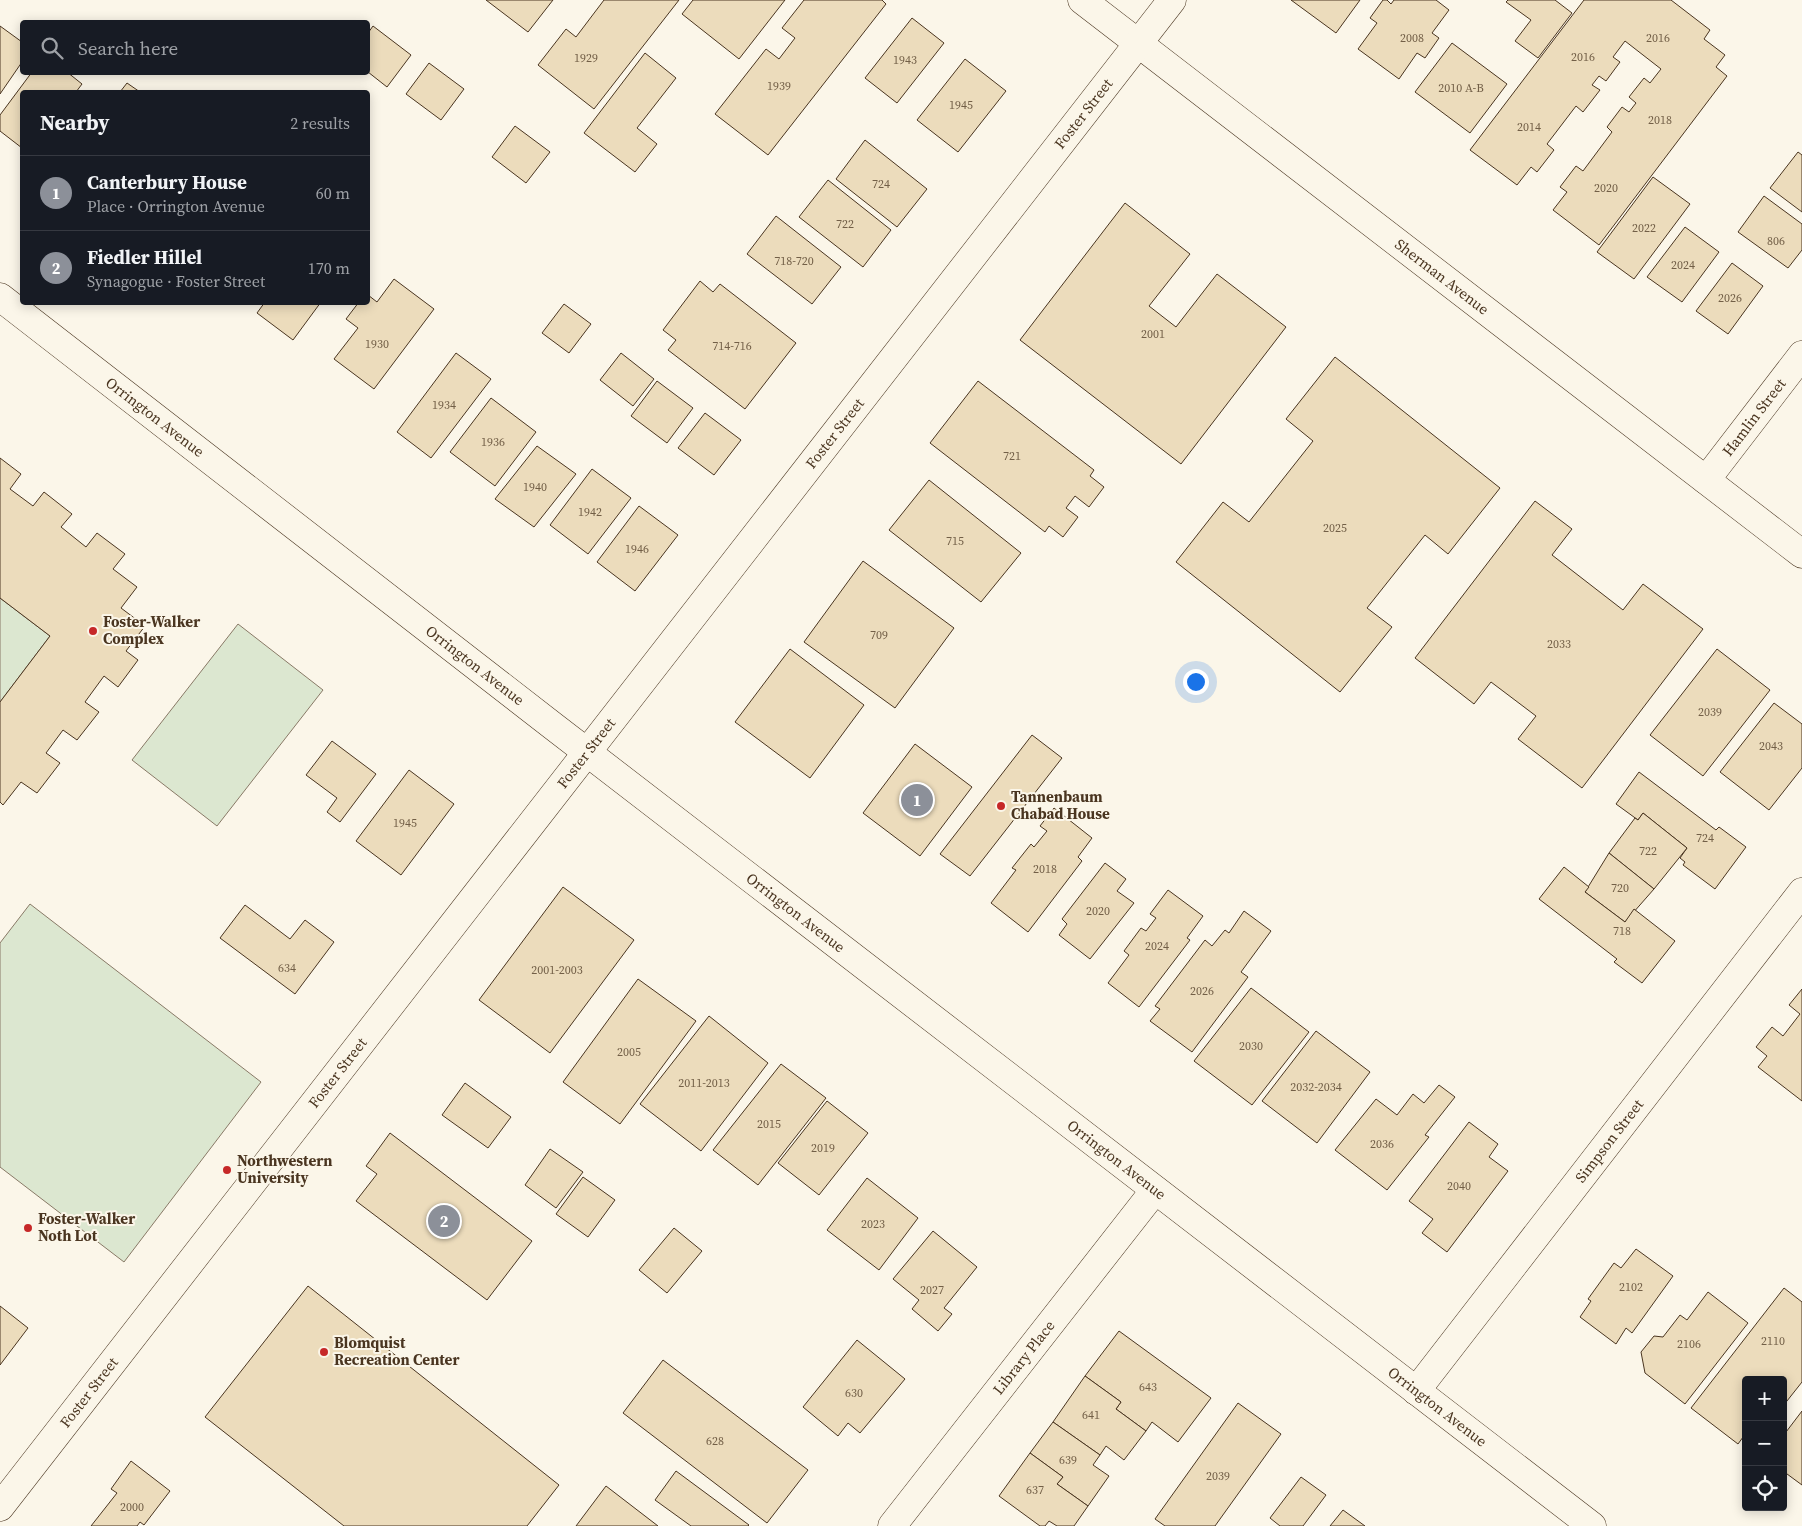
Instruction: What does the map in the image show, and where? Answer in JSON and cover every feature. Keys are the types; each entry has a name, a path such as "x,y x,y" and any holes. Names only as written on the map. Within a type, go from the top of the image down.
{"street":[{"name":"Sherman Avenue","path":"1082,0 1802,554"},
{"name":"Foster Street","path":"0,1507 1172,0"},
{"name":"Orrington Avenue","path":"0,297 1592,1526"},
{"name":"Hamlin Street","path":"1706,480 1802,355"},
{"name":"Simpson Street","path":"1416,1391 1802,892"},
{"name":"Library Place","path":"892,1526 1155,1190"}],"green space":[{"path":"0,598 50,636 0,702"},
{"path":"238,624 323,690 217,826 132,760"},
{"path":"30,904 261,1082 124,1262 0,1167 0,943"}],"building":[{"path":"486,0 553,0 528,32"},
{"path":"604,0 679,0 594,109 538,65 566,29 576,37"},
{"path":"693,0 785,0 739,59 682,14"},
{"path":"804,0 882,0 886,4 768,155 715,114 766,49 779,59 795,38 782,28"},
{"path":"1291,0 1360,0 1336,33"},
{"path":"1383,0 1387,0 1391,4 1394,0 1436,0 1449,10 1432,33 1439,38 1425,58 1417,53 1399,79 1358,49 1377,23 1370,18"},
{"path":"1508,0 1555,0 1572,13 1538,58 1515,41 1531,20 1506,2"},
{"path":"1584,0 1671,0 1710,30 1704,39 1725,55 1716,67 1727,76 1599,245 1553,210 1567,192 1560,187 1576,166 1583,171 1612,132 1607,127 1622,107 1629,112 1636,103 1629,97 1644,78 1650,83 1661,69 1625,41 1613,57 1620,62 1606,81 1599,76 1592,85 1600,90 1583,112 1576,106 1547,144 1554,150 1537,172 1531,167 1517,185 1470,150"},
{"path":"912,18 944,43 897,103 865,78"},
{"path":"0,26 20,41 20,65 0,94"},
{"path":"373,26 411,55 387,87 370,74 370,30"},
{"path":"1452,43 1507,84 1470,133 1415,92"},
{"path":"645,53 676,78 637,128 657,144 635,172 584,133"},
{"path":"965,59 1006,91 958,152 917,120"},
{"path":"429,63 464,89 441,120 406,94"},
{"path":"30,75 71,75 82,84 78,90 20,90 20,146 0,131 0,115"},
{"path":"127,83 137,90 122,90"},
{"path":"515,126 550,152 526,183 492,157"},
{"path":"865,140 927,189 897,227 836,179"},
{"path":"1798,152 1802,155 1802,212 1770,188"},
{"path":"1653,177 1690,204 1634,279 1597,252"},
{"path":"828,180 891,230 863,267 799,217"},
{"path":"1764,196 1802,224 1802,250 1788,268 1738,232"},
{"path":"1125,203 1190,254 1149,306 1176,327 1217,274 1286,327 1181,464 1020,340"},
{"path":"776,216 841,267 812,304 747,254"},
{"path":"1685,227 1719,252 1682,302 1647,277"},
{"path":"1732,263 1763,286 1728,334 1696,311"},
{"path":"394,279 434,309 374,389 334,359 358,328 346,319 357,305 370,305 370,297 377,302"},
{"path":"700,281 713,292 720,284 796,343 745,409 668,350 676,340 663,330"},
{"path":"564,304 591,324 569,353 542,333"},
{"path":"263,305 319,305 293,340 257,313"},
{"path":"456,353 491,379 431,458 397,432"},
{"path":"621,353 654,379 633,406 600,380"},
{"path":"1335,357 1500,488 1448,554 1425,535 1367,608 1392,627 1340,692 1176,562 1223,502 1249,522 1313,441 1286,419"},
{"path":"657,381 693,408 667,443 631,416"},
{"path":"978,381 1094,470 1090,476 1104,487 1089,507 1075,496 1066,508 1078,517 1063,537 1049,526 1045,532 930,443"},
{"path":"491,398 536,432 495,486 450,452"},
{"path":"705,413 741,440 714,475 678,448"},
{"path":"537,446 576,474 534,527 495,499"},
{"name":"Foster-Walker Complex","path":"0,458 21,474 10,489 33,506 44,492 72,514 61,527 86,547 97,533 125,554 113,569 137,587 121,608 145,626 126,651 138,660 118,687 104,676 85,702 99,712 77,740 63,730 46,753 60,763 37,793 21,782 3,805 0,802 0,702 50,636 0,598"},
{"path":"592,469 631,498 588,554 550,525"},
{"path":"929,480 1021,553 981,602 889,530"},
{"path":"1535,501 1572,529 1552,555 1623,610 1643,584 1703,629 1582,788 1518,739 1536,716 1491,682 1474,704 1415,658"},
{"path":"639,506 678,535 635,591 597,562"},
{"path":"863,561 954,628 895,708 804,642"},
{"path":"790,649 864,705 810,778 735,722"},
{"path":"1717,649 1770,690 1703,776 1650,735"},
{"path":"1774,703 1802,724 1802,768 1769,810 1720,772"},
{"name":"Tannenbaum Chabad House","path":"1032,735 1062,758 970,876 940,854"},
{"path":"332,741 376,774 340,822 327,812 337,798 306,775"},
{"path":"915,744 972,787 920,856 863,813"},
{"path":"409,770 454,804 401,875 356,841"},
{"path":"1639,772 1716,830 1719,827 1746,847 1715,889 1683,865 1685,862 1680,858 1687,848 1643,813 1638,820 1616,804"},
{"path":"1054,808 1092,838 1078,857 1082,861 1028,932 991,903 1016,870 1012,868 1031,844 1034,847 1047,831 1040,826"},
{"path":"1643,813 1687,848 1654,889 1609,853 1635,818 1638,820"},
{"path":"1609,853 1654,889 1625,922 1585,892"},
{"path":"1105,863 1126,879 1117,891 1134,903 1090,959 1059,935 1067,924 1062,919"},
{"path":"1564,867 1589,887 1585,892 1625,922 1634,909 1675,941 1642,983 1614,962 1617,959 1539,899"},
{"path":"563,887 634,940 550,1053 479,1000"},
{"path":"1168,890 1203,916 1187,938 1190,940 1139,1007 1108,983 1129,955 1124,951 1141,928 1146,931 1156,918 1150,914"},
{"path":"245,905 290,939 305,920 334,942 295,994 220,938"},
{"path":"1244,911 1271,931 1241,972 1248,977 1192,1052 1150,1021 1160,1009 1155,1006 1205,940 1212,946 1225,930 1229,933"},
{"path":"638,979 696,1021 620,1124 563,1082"},
{"path":"1251,988 1309,1032 1252,1105 1194,1061"},
{"path":"1802,989 1802,1101 1758,1067 1767,1056 1756,1047 1772,1027 1783,1036 1800,1014 1789,1005"},
{"path":"709,1016 768,1063 701,1151 640,1104"},
{"path":"1316,1031 1370,1072 1317,1143 1262,1101"},
{"path":"781,1064 826,1098 758,1185 713,1150"},
{"path":"465,1083 511,1117 488,1148 442,1115"},
{"path":"1439,1085 1455,1097 1425,1135 1429,1137 1387,1190 1335,1150 1376,1099 1397,1115 1413,1094 1424,1103"},
{"path":"827,1101 868,1133 819,1195 778,1163"},
{"path":"1469,1122 1498,1144 1489,1157 1508,1171 1447,1252 1422,1233 1433,1219 1409,1201"},
{"path":"390,1133 532,1241 487,1300 356,1201 377,1174 366,1166"},
{"path":"550,1149 583,1172 556,1208 525,1185"},
{"path":"583,1177 615,1200 588,1237 556,1214"},
{"path":"867,1178 918,1218 879,1270 827,1230"},
{"path":"674,1228 702,1251 667,1293 639,1270"},
{"path":"933,1231 977,1267 944,1308 952,1314 938,1331 912,1309 919,1300 893,1279"},
{"path":"1636,1249 1673,1276 1632,1333 1626,1328 1616,1344 1580,1317 1591,1301 1588,1299 1614,1263 1621,1268"},
{"name":"Blomquist Recreation Center","path":"308,1286 559,1485 527,1526 344,1526 205,1417"},
{"path":"1784,1288 1802,1302 1802,1382 1787,1401 1787,1376 1742,1376 1742,1438 1738,1444 1691,1408"},
{"path":"1708,1292 1748,1323 1685,1404 1645,1373 1641,1352 1654,1336 1663,1337 1680,1315 1687,1320"},
{"path":"0,1306 28,1328 0,1365"},
{"path":"1119,1331 1211,1398 1178,1442 1152,1422 1146,1431 1116,1409 1121,1402 1085,1376"},
{"path":"857,1340 905,1379 860,1433 848,1423 838,1436 803,1407"},
{"path":"663,1360 808,1470 767,1523 623,1413"},
{"path":"1085,1376 1121,1402 1116,1409 1146,1431 1124,1460 1106,1446 1100,1455 1053,1422"},
{"path":"1238,1403 1281,1434 1215,1526 1165,1526 1155,1519"},
{"path":"1802,1411 1802,1485 1787,1474 1787,1431"},
{"path":"1053,1422 1100,1455 1093,1465 1109,1476 1088,1506 1057,1484 1063,1477 1030,1453"},
{"path":"1030,1453 1063,1477 1057,1484 1088,1506 1074,1526 1057,1526 1049,1521 1045,1526 1040,1526 999,1496"},
{"path":"131,1461 170,1491 144,1525 140,1522 137,1526 91,1526 117,1493 111,1489"},
{"path":"676,1471 749,1525 691,1526 655,1500"},
{"path":"1301,1477 1326,1495 1303,1526 1280,1526 1270,1518"},
{"path":"606,1486 658,1526 576,1526"},
{"path":"1343,1510 1365,1526 1330,1526"}],"place":[{"name":"Foster-Walker Complex","path":"93,631"},
{"name":"Canterbury House","path":"917,800"},
{"name":"Tannenbaum Chabad House","path":"1001,806"},
{"name":"Northwestern University","path":"227,1170"},
{"name":"Fiedler Hillel","path":"444,1221"},
{"name":"Foster-Walker Noth Lot","path":"28,1228"},
{"name":"Blomquist Recreation Center","path":"324,1352"}]}
